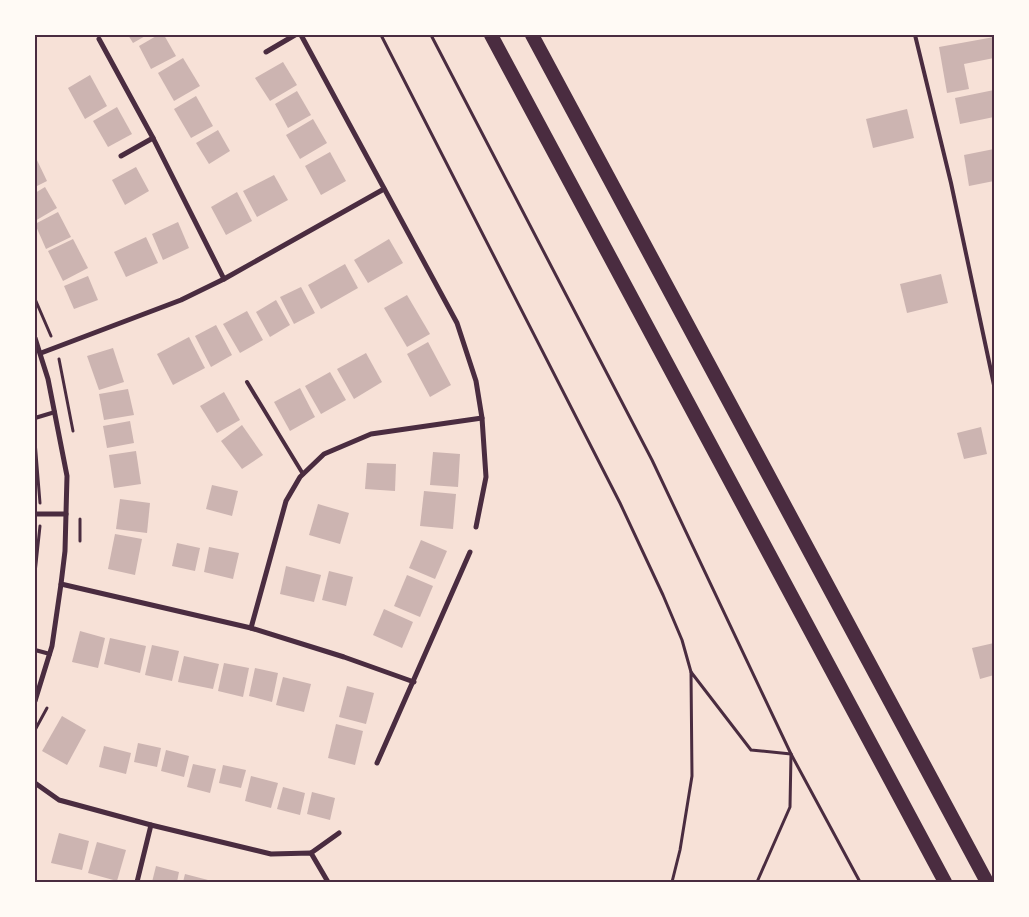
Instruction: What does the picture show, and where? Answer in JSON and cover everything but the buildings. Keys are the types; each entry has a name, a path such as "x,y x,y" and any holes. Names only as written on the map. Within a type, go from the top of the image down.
{"highway":[{"path":"491,35 946,882"},
{"path":"532,35 987,882"}],"street":[{"path":"266,52 295,35"},
{"path":"301,35 457,323 476,381 482,418 486,477 476,527"},
{"path":"99,39 153,138 224,279"},
{"path":"121,156 153,138"},
{"path":"40,354 181,300 224,279 384,189"},
{"path":"35,338 48,379 67,476 65,551 61,584 50,654 35,701"},
{"path":"251,628 286,501 303,474 324,454 371,434 482,418"},
{"path":"35,514 66,514"},
{"path":"377,763 470,552"},
{"path":"61,584 251,628 344,657 414,682"},
{"path":"35,783 59,800 151,825 271,854 311,853 339,833"},
{"path":"137,882 151,825"},
{"path":"311,853 328,882"}],"lane":[{"path":"915,35 951,183 994,385"},
{"path":"247,382 303,474"},
{"path":"35,418 55,412"},
{"path":"35,650 50,654"}],"path":[{"path":"381,35 620,502 682,640 691,672 692,776 680,850 672,882"},
{"path":"431,35 652,460 791,754 860,882"},
{"path":"691,672 751,750 791,754"},
{"path":"757,882 790,807 791,754"}]}
